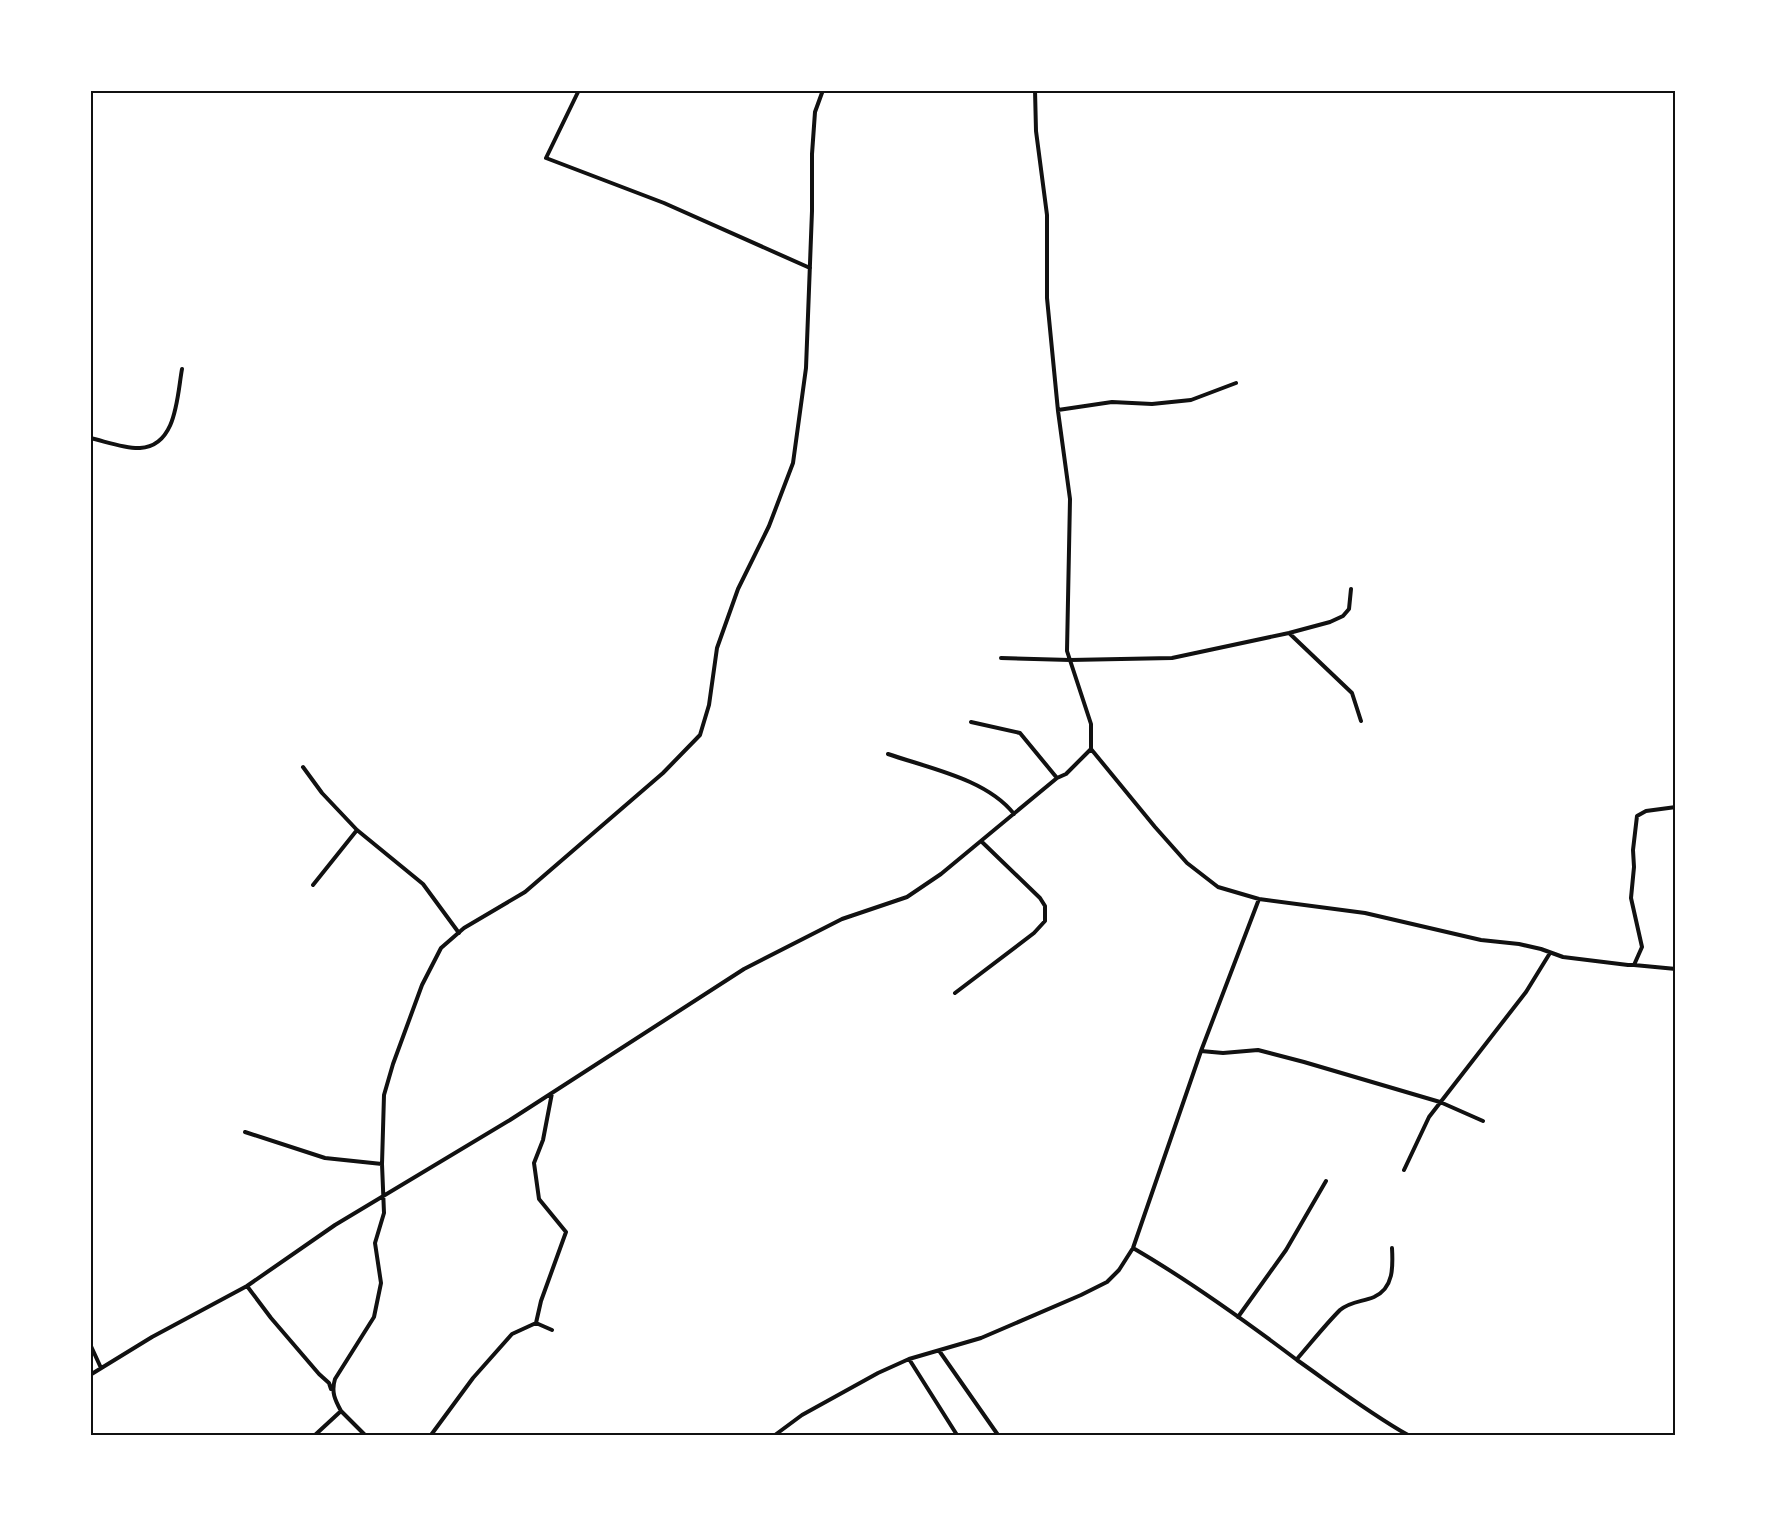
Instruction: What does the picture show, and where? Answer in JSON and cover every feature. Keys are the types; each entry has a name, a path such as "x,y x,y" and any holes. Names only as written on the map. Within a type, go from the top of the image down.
{"street":[{"path":"579,90 546,158 664,203 810,268"},
{"path":"334,1396 335,1379 374,1317 381,1283 375,1243 384,1213 382,1164 384,1095 393,1064 427,976 441,948 459,933 525,892 663,773 700,735 710,705 717,648 738,589 769,526 793,463 806,368 813,133 815,112 823,90"},
{"path":"1035,90 1036,131 1047,215 1047,298 1058,411 1070,499 1067,651 1091,724 1091,749 1187,863 1218,887 1259,899 1365,913 1481,940 1541,948 1563,957 1676,969"},
{"path":"90,438 140,448 157,443 169,429 182,369"},
{"path":"1058,411 1112,402 1152,404 1191,400 1236,383"},
{"path":"1000,658 1070,660 1172,658 1330,622 1343,616 1349,609 1351,589"},
{"path":"1289,633 1352,693 1361,721"},
{"path":"971,722 1020,734 1057,778"},
{"path":"90,1375 152,1337 247,1286 334,1225 552,1093 744,969 842,919 907,897 941,874 1057,778 1066,774 1091,749"},
{"path":"888,754 982,788 999,797 1014,814"},
{"path":"303,767 322,794 357,830 423,884 459,933"},
{"path":"1634,965 1641,947 1631,898 1637,816 1646,811 1676,807"},
{"path":"313,885 357,830"},
{"path":"955,993 1034,933 1045,921 1045,906 1040,898 981,842"},
{"path":"775,1435 802,1415 839,1393 909,1359 940,1352 981,1338 1090,1291 1107,1282 1119,1270 1133,1248 1201,1052 1259,899"},
{"path":"1404,1170 1420,1133 1440,1102 1526,992 1550,953"},
{"path":"1201,1052 1258,1050 1440,1102 1483,1121"},
{"path":"536,1323 566,1232 539,1199 534,1163 543,1140 552,1093"},
{"path":"245,1132 325,1158 382,1164"},
{"path":"1238,1317 1286,1250 1326,1181"},
{"path":"1133,1248 1167,1268 1238,1317 1357,1404 1408,1435"},
{"path":"1297,1359 1341,1310 1350,1303 1374,1297 1385,1289 1391,1278 1392,1248"},
{"path":"247,1286 271,1318 329,1383 341,1411 365,1435"},
{"path":"431,1435 473,1378 512,1334 536,1323 552,1330"},
{"path":"90,1344 101,1368"},
{"path":"940,1352 998,1435"},
{"path":"909,1359 957,1435"},
{"path":"315,1435 341,1411"}]}
